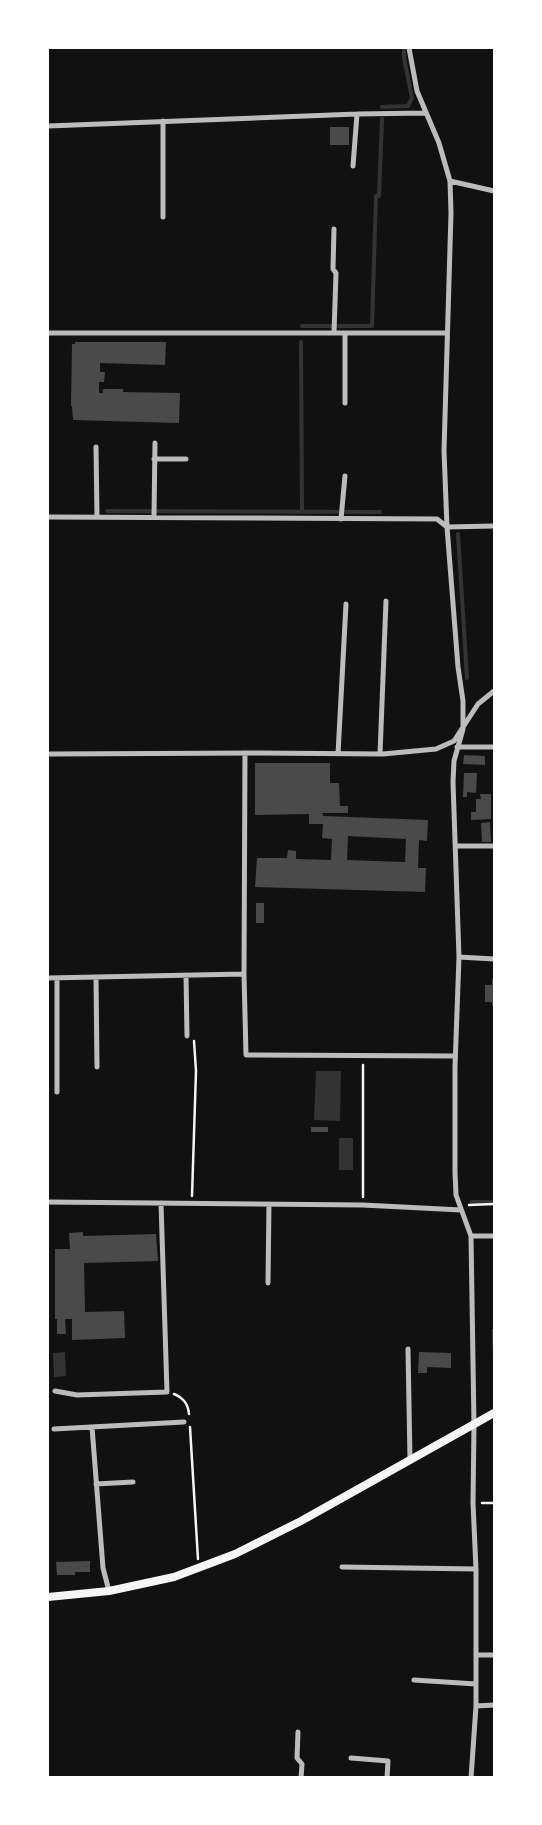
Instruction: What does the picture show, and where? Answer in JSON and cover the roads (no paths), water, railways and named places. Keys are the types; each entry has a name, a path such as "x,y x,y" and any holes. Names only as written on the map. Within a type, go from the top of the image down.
{"main road":[{"path":"48,1597 109,1591 174,1577 235,1554 301,1521 494,1413"}],"street":[{"path":"410,48 417,91 425,113 440,143 450,180 451,213 444,451 447,527 458,667 463,701 463,729 454,762 453,782 459,957 455,1056 455,1172 456,1195 471,1236 474,1424 473,1502 476,1569 476,1706 471,1778"},
{"path":"48,126 425,113"},
{"path":"353,166 357,114"},
{"path":"162,121 163,217"},
{"path":"450,180 494,191"},
{"path":"334,229 332,269 336,273 334,329"},
{"path":"48,333 334,329 345,333 447,334"},
{"path":"345,333 345,404"},
{"path":"154,513 155,443"},
{"path":"96,447 97,517"},
{"path":"154,459 186,459"},
{"path":"342,514 345,476"},
{"path":"48,517 97,517 154,513 342,514 437,519 447,527 494,526"},
{"path":"380,754 386,601"},
{"path":"338,754 346,604"},
{"path":"48,754 380,754 436,749 454,741 478,704 494,691"},
{"path":"457,747 494,747"},
{"path":"246,753 244,974 246,1055 455,1056"},
{"path":"456,846 494,846"},
{"path":"459,957 494,959"},
{"path":"48,978 244,974"},
{"path":"186,975 187,1036"},
{"path":"96,977 97,1067"},
{"path":"57,978 57,1092"},
{"path":"48,1202 460,1207"},
{"path":"55,1392 77,1395 167,1392 161,1203"},
{"path":"268,1283 269,1204"},
{"path":"471,1236 494,1236"},
{"path":"408,1349 410,1460"},
{"path":"54,1429 186,1423"},
{"path":"92,1427 103,1568 109,1591"},
{"path":"96,1484 133,1482"},
{"path":"342,1567 476,1569"},
{"path":"476,1655 494,1655"},
{"path":"414,1680 476,1684"},
{"path":"476,1706 494,1705"},
{"path":"298,1732 297,1758 302,1764 301,1778"},
{"path":"351,1758 388,1761 387,1778"}],"waterway":[{"path":"382,107 408,106 412,98 404,58 404,48"},
{"path":"302,326 372,326 376,196 379,196 382,119"},
{"path":"301,342 302,512"},
{"path":"107,511 380,512"},
{"path":"458,534 467,678"},
{"path":"472,1202 494,1202"}]}
